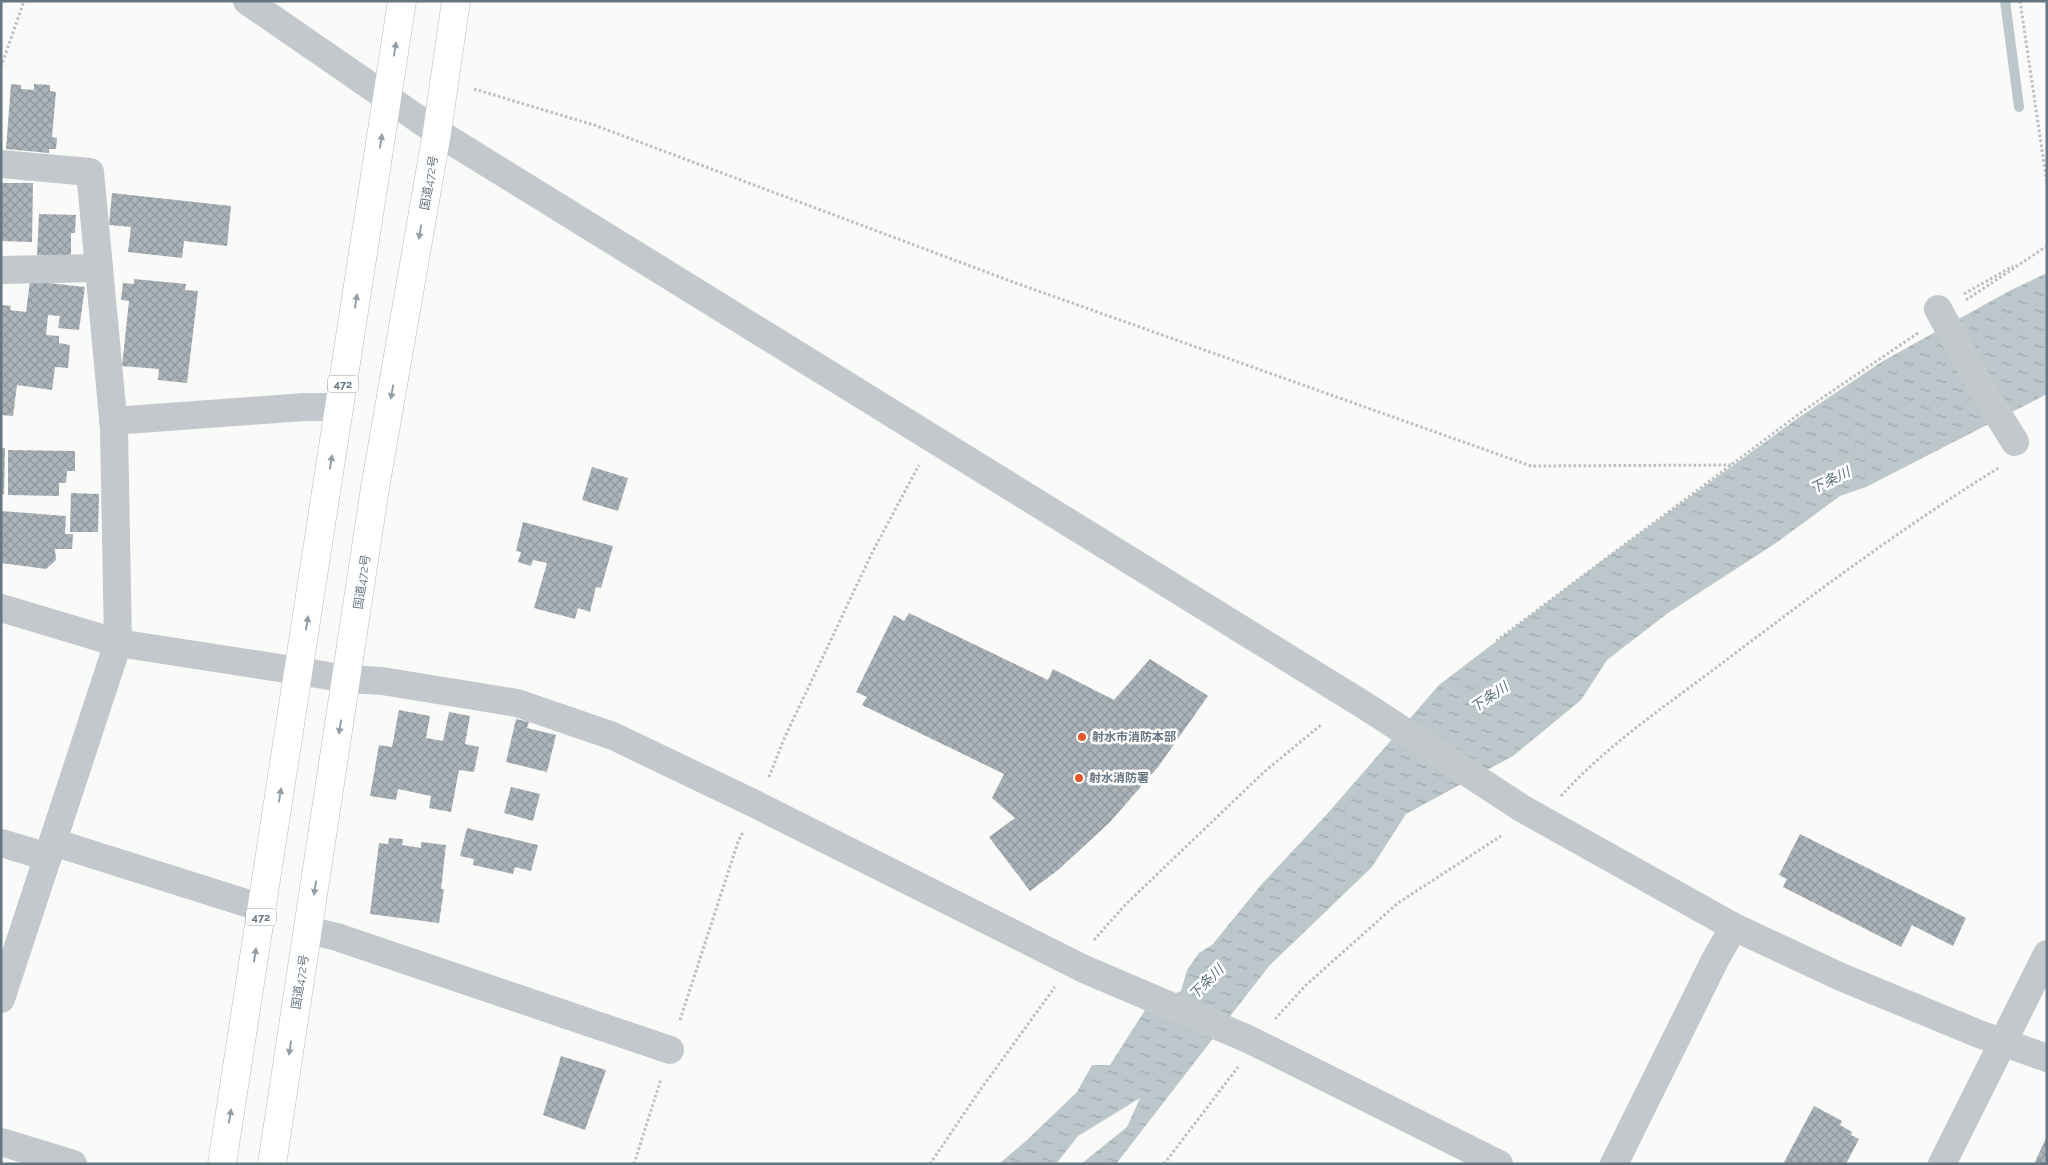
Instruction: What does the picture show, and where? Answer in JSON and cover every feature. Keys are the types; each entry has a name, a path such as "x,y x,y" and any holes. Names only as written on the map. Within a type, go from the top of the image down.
{"highway":[{"name":"472","path":"222,1164 300,671 402,1"},
{"name":"国道472号","path":"272,1164 376,488 437,132 456,1"}],"street":[{"path":"247,1 437,132 1367,707 1532,814 1734,927 1841,977 2002,1042 2047,1058"},
{"path":"1,164 90,172 113,420 116,480 118,642 1,999"},
{"path":"1,270 99,268"},
{"path":"1941,314 1985,394 2019,448"},
{"path":"113,420 304,407 340,407"},
{"path":"1,608 118,642 347,679 382,681 517,703 613,736 767,810 1079,966 1252,1041 1499,1164"},
{"path":"1,843 50,850 262,908"},
{"path":"1614,1164 1716,958 1734,927"},
{"path":"308,930 337,937 670,1050"},
{"path":"1942,1164 2047,954"},
{"path":"1,1142 73,1164"}],"path":[{"path":"1,67 24,1"},
{"path":"2020,1 2047,184"},
{"path":"445,81 594,125 1004,278 1531,466 1734,465"},
{"path":"1496,642 1804,412 1941,314 2047,246"},
{"path":"1941,314 2035,253"},
{"path":"1532,814 1575,781 1636,728 1833,580 2019,448"},
{"path":"930,1164 1060,979 1079,966 1125,904 1264,772 1322,724"},
{"path":"1164,1164 1252,1041 1265,1030 1306,985 1398,903 1502,836"}],"water":[{"name":"下条川","path":"2047,273 2047,394 1866,487 1840,496 1776,543 1668,613 1607,660 1581,700 1513,756 1406,814 1372,867 1269,966 1116,1164 1081,1164 1127,1127 1140,1098 1078,1136 1056,1164 999,1164 1077,1092 1092,1065 1110,1065 1149,1004 1181,991 1187,970 1199,953 1212,945 1261,885 1328,813 1439,685 1602,561 1798,418 1883,361 2011,290"}],"building":[{"path":"11,84 21,85 21,89 34,90 34,84 50,85 50,91 56,92 52,137 57,138 56,149 49,149 49,153 6,149"},
{"path":"1,183 33,183 32,242 1,241"},
{"path":"112,193 231,206 227,246 184,241 182,258 128,252 131,227 109,225"},
{"path":"39,214 76,215 75,233 71,233 71,256 37,255"},
{"path":"134,279 186,284 185,290 198,291 187,383 158,380 159,369 122,366 129,301 121,300 123,283 134,284"},
{"path":"30,281 85,287 79,330 58,328 60,316 48,315 46,335 59,336 59,343 70,345 68,368 55,367 52,390 17,385 13,416 1,415 1,305 11,306 10,310 26,312"},
{"path":"1,448 5,448 4,494 1,494"},
{"path":"8,450 75,451 75,471 67,471 66,483 59,483 59,496 8,495"},
{"path":"592,467 628,478 618,511 582,500"},
{"path":"71,493 99,494 98,532 70,532"},
{"path":"1,511 66,516 65,534 73,534 72,549 55,549 56,560 46,569 1,563"},
{"path":"523,522 613,546 601,588 596,587 590,612 578,608 575,619 534,608 547,563 533,560 531,566 518,562 521,552 516,551"},
{"path":"909,613 1048,680 1053,669 1114,700 1150,659 1208,696 1158,767 1110,822 1058,870 1030,891 989,837 1015,818 992,798 1004,774 862,705 867,697 856,692 894,615 904,621"},
{"path":"399,710 430,716 426,738 443,741 449,712 470,716 465,744 479,747 474,772 459,770 451,812 429,808 431,796 398,789 396,800 370,796 379,745 392,747"},
{"path":"516,719 529,722 527,728 556,735 547,772 506,762"},
{"path":"511,787 540,794 533,821 504,813"},
{"path":"467,828 538,845 531,871 515,867 513,874 473,865 474,859 460,856"},
{"path":"1800,834 1966,918 1953,946 1912,925 1901,947 1783,887 1787,879 1779,875"},
{"path":"389,838 403,839 402,845 421,848 421,842 446,845 441,889 444,889 439,923 370,914 379,843 388,844"},
{"path":"561,1056 606,1070 585,1130 543,1115"},
{"path":"1814,1106 1842,1121 1840,1125 1852,1132 1851,1135 1859,1139 1846,1164 1783,1164"},
{"path":"2047,1136 2047,1164 2034,1164"}],"waterway":[{"path":"2005,1 2019,107"}],"place":[{"name":"射水市消防本部","path":"1082,737"},
{"name":"射水消防署","path":"1079,778"}]}
